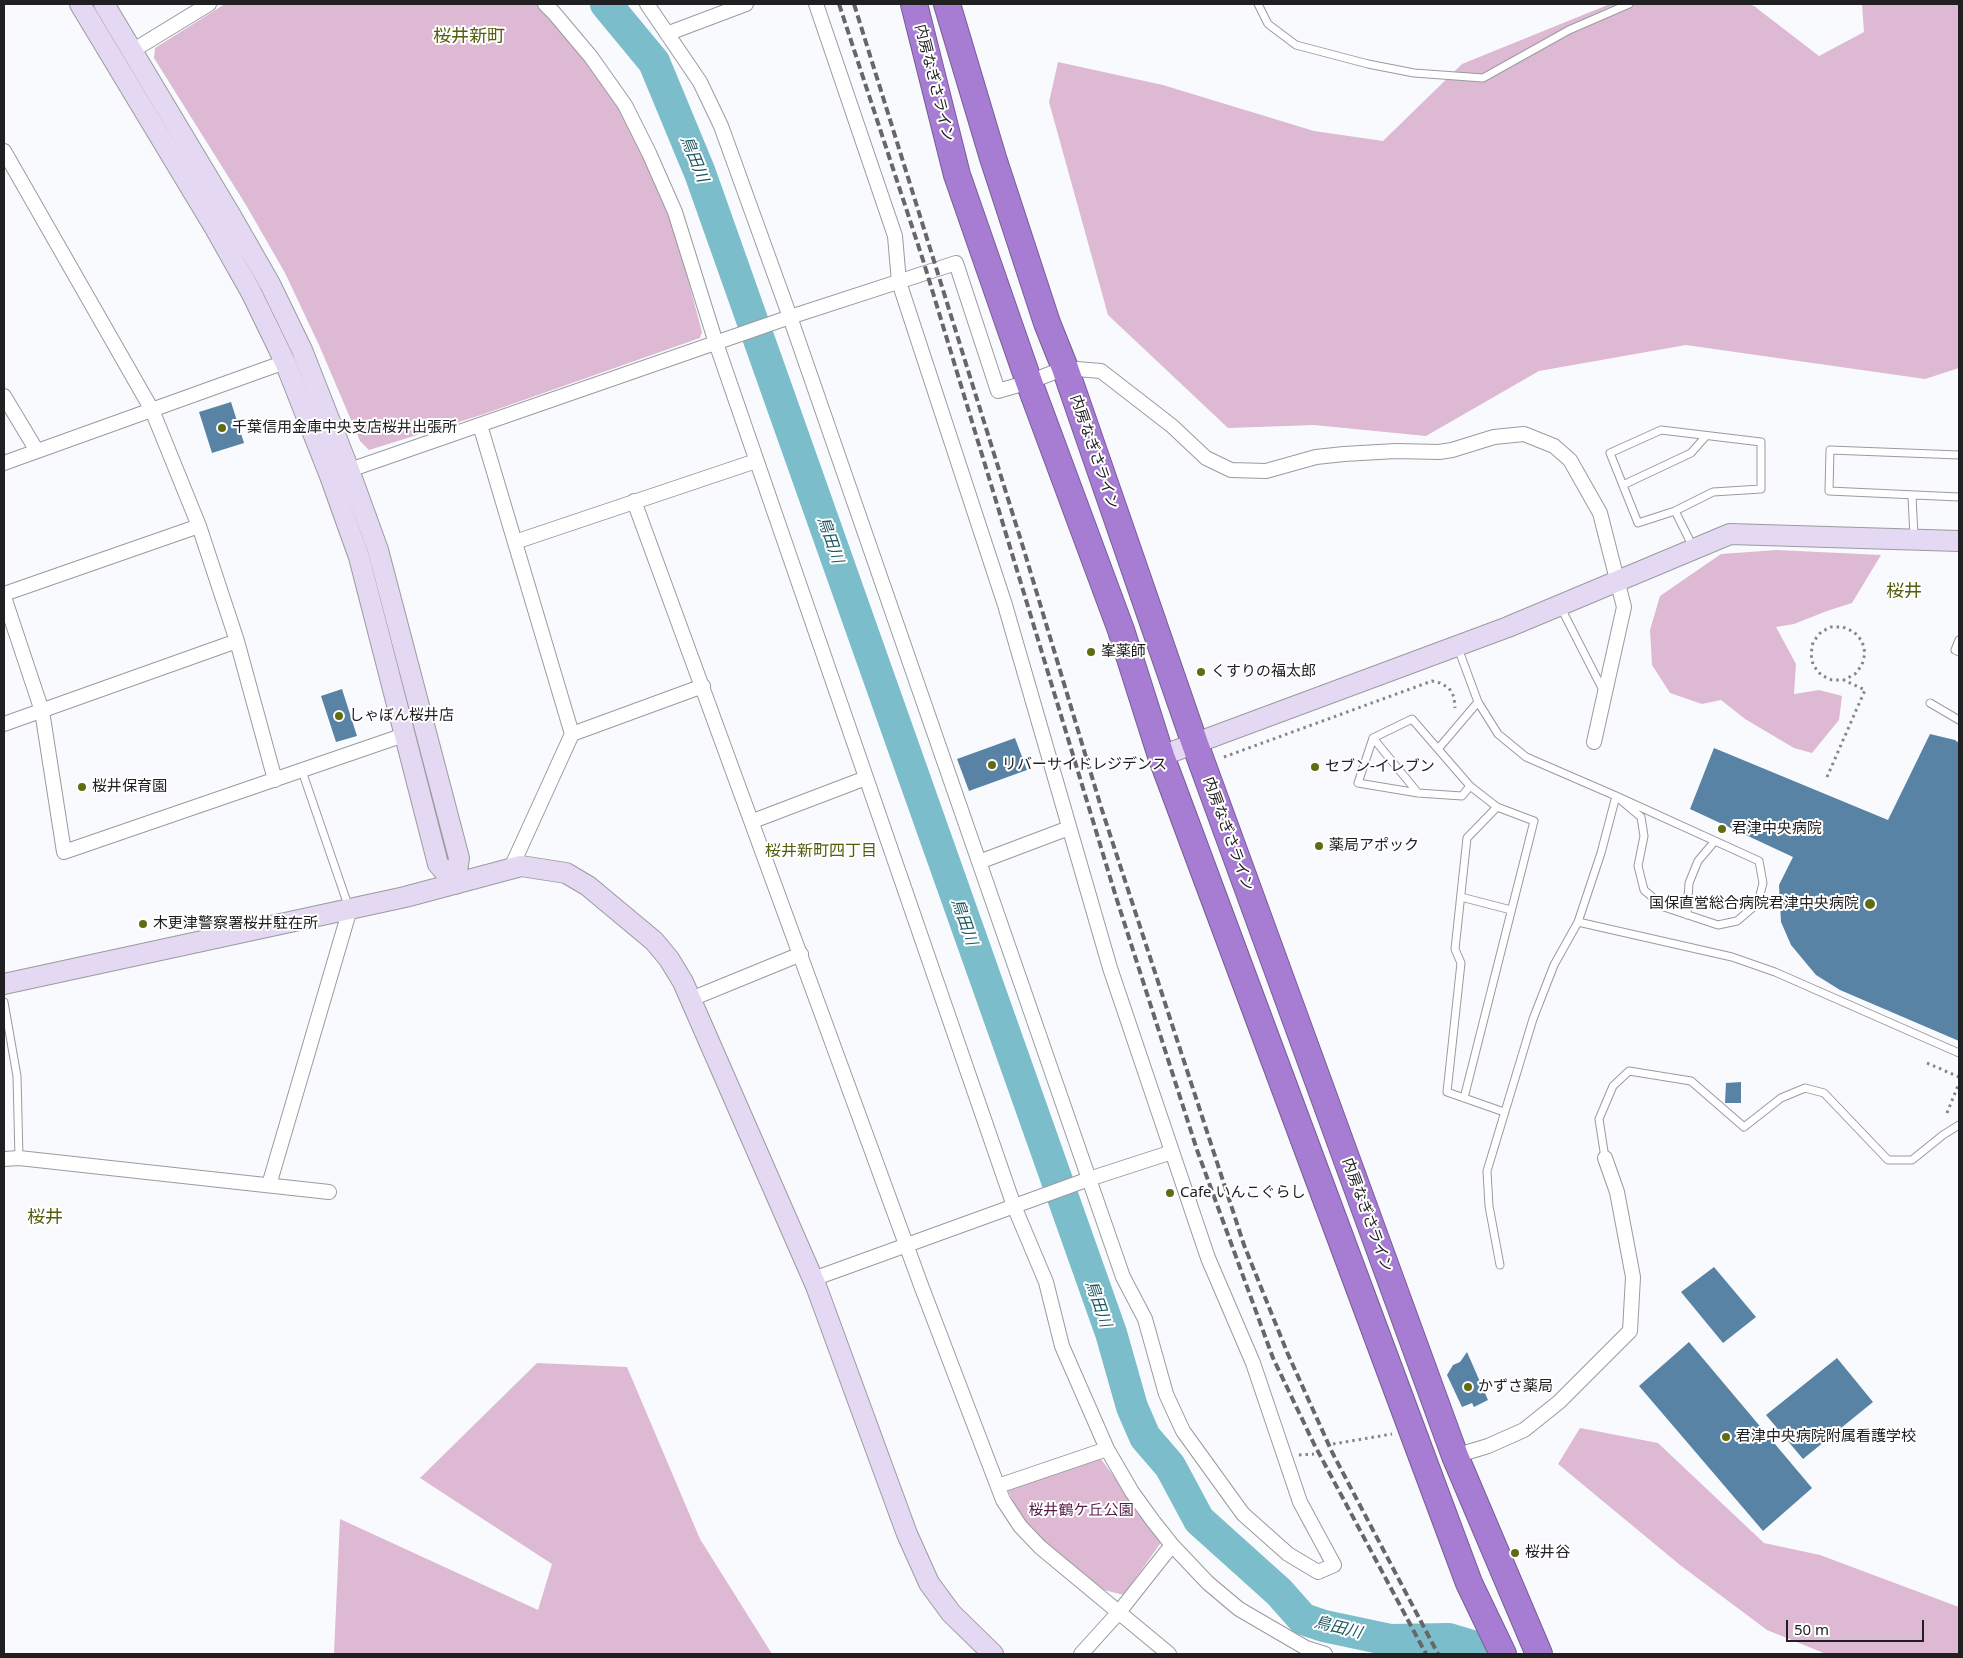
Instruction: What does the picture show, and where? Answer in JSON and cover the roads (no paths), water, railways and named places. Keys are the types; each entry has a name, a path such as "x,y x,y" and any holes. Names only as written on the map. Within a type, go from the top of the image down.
{"highway":[{"name":"内房なぎさライン","path":"914,4 957,175 1029,382 1121,630 1162,756 1466,1574 1503,1654"},
{"name":"内房なぎさライン","path":"947,4 993,158 1047,323 1065,368 1195,744 1455,1456 1527,1631 1539,1654"}],"street":[{"path":"80,4 220,236 251,292 378,550 459,858 455,884"},
{"path":"104,4 270,284 302,350 340,473 359,557 438,864 455,884"},
{"path":"132,50 209,4"},
{"path":"545,4 554,12 590,57 625,106 649,153 675,212 722,341 756,461 866,778 1046,1282 1062,1346 1107,1449 1132,1492 1172,1546 1208,1584 1239,1609 1306,1648 1325,1654"},
{"path":"647,4 669,33 700,82 721,126 790,316 980,862 1086,1180 1123,1277 1145,1319 1166,1394 1183,1431 1243,1514 1288,1554 1318,1572 1334,1565 1300,1502 1253,1363 1208,1258 1110,968 1005,606 899,282 895,236 816,4"},
{"path":"669,33 746,4"},
{"path":"4,151 152,410 199,526 238,641 275,780"},
{"path":"340,473 790,316 956,262 998,390 1029,382 1065,368 1102,371 1172,426 1206,458 1231,470 1266,471 1316,457 1344,454 1396,451 1439,452 1494,437 1524,434 1554,446 1570,460 1600,513 1624,607 1594,742"},
{"path":"4,462 285,362"},
{"path":"4,396 36,451"},
{"path":"480,425 572,734 511,868"},
{"path":"515,542 756,461"},
{"path":"634,501 753,822 906,1245 1003,1500 1020,1526 1040,1547 1169,1654"},
{"path":"199,526 4,595 42,711 64,852 404,735"},
{"path":"1162,756 1458,646 1560,606 1730,534 1959,541"},
{"path":"4,724 238,641"},
{"path":"572,734 703,686"},
{"path":"753,822 866,778"},
{"path":"980,862 1069,828"},
{"path":"4,984 405,898 521,866 566,873 588,886 654,941 669,958 691,999 813,1279 907,1534 929,1583 951,1613 993,1654"},
{"path":"269,1185 350,909"},
{"path":"691,999 801,954"},
{"path":"813,1279 1086,1180 1172,1152"},
{"path":"4,1159 19,1158 329,1192"},
{"path":"1455,1456 1488,1446 1524,1430 1559,1402 1630,1331 1633,1277 1617,1192 1606,1158"},
{"path":"998,1486 1107,1449"},
{"path":"1081,1654 1119,1612 1172,1546"}],"lane":[{"path":"1258,4 1268,24 1296,45 1368,64 1414,73 1483,78 1568,30 1629,4"},
{"path":"1660,430 1761,442 1761,489 1713,492 1675,511 1638,523 1623,486 1610,453 1660,430"},
{"path":"1623,486 1691,453 1706,436"},
{"path":"1959,455 1830,450 1828,491 1959,497"},
{"path":"1912,496 1914,540"},
{"path":"1675,511 1694,550"},
{"path":"1560,606 1604,692"},
{"path":"1959,640 1955,650 1959,652"},
{"path":"1458,646 1478,702 1498,734 1526,757 1616,796 1759,862 1763,883 1758,903 1738,921 1718,925 1664,907 1644,890 1638,866 1644,836 1641,817 1616,796"},
{"path":"1438,748 1478,702"},
{"path":"1930,704 1959,720"},
{"path":"1464,1098 1534,821 1497,807 1470,786 1412,719 1372,738 1358,783 1418,793 1462,796 1470,786"},
{"path":"1372,738 1418,793"},
{"path":"302,771 350,909"},
{"path":"1500,1265 1489,1206 1487,1171 1533,1019 1554,964 1578,922 1601,853 1616,796"},
{"path":"1497,807 1467,838 1455,949 1460,963 1447,1092 1504,1112"},
{"path":"1687,915 1689,883 1698,861 1714,842"},
{"path":"1461,897 1512,910"},
{"path":"1578,922 1732,957 1784,976 1959,1053"},
{"path":"4,1002 17,1076 19,1158"},
{"path":"1606,1158 1599,1119 1613,1086 1629,1071 1691,1081 1744,1127 1780,1098 1806,1088 1824,1093 1888,1160 1912,1160 1959,1125"}],"waterway":[{"name":"鳥田川","path":"606,4 654,62 700,173 1111,1333 1132,1407 1145,1437 1170,1466 1199,1520 1279,1592 1303,1619 1324,1626 1390,1640 1449,1639 1499,1654"}],"railway":[{"path":"839,4 923,260 1116,897 1197,1150 1273,1358 1314,1444 1426,1654"},
{"path":"854,4 1023,547 1101,807 1244,1245 1287,1352 1332,1452 1438,1654"}],"place":[{"name":"千葉信用金庫中央支店桜井出張所","path":"222,428"},
{"name":"峯薬師","path":"1091,652"},
{"name":"くすりの福太郎","path":"1201,672"},
{"name":"しゃぼん桜井店","path":"339,716"},
{"name":"リバーサイドレジデンス","path":"992,765"},
{"name":"セブン-イレブン","path":"1315,767"},
{"name":"桜井保育園","path":"82,787"},
{"name":"君津中央病院","path":"1722,829"},
{"name":"薬局アポック","path":"1319,846"},
{"name":"国保直営総合病院君津中央病院","path":"1870,904"},
{"name":"木更津警察署桜井駐在所","path":"143,924"},
{"name":"Cafe いんこぐらし","path":"1170,1193"},
{"name":"かずさ薬局","path":"1468,1387"},
{"name":"君津中央病院附属看護学校","path":"1726,1437"},
{"name":"桜井谷","path":"1515,1553"}],"district":[{"name":"桜井新町","path":"469,37"},
{"name":"桜井","path":"1904,592"},
{"name":"桜井新町四丁目","path":"821,851"},
{"name":"桜井","path":"45,1218"}],"park label":[{"name":"桜井鶴ケ丘公園","path":"1081,1511"}]}
